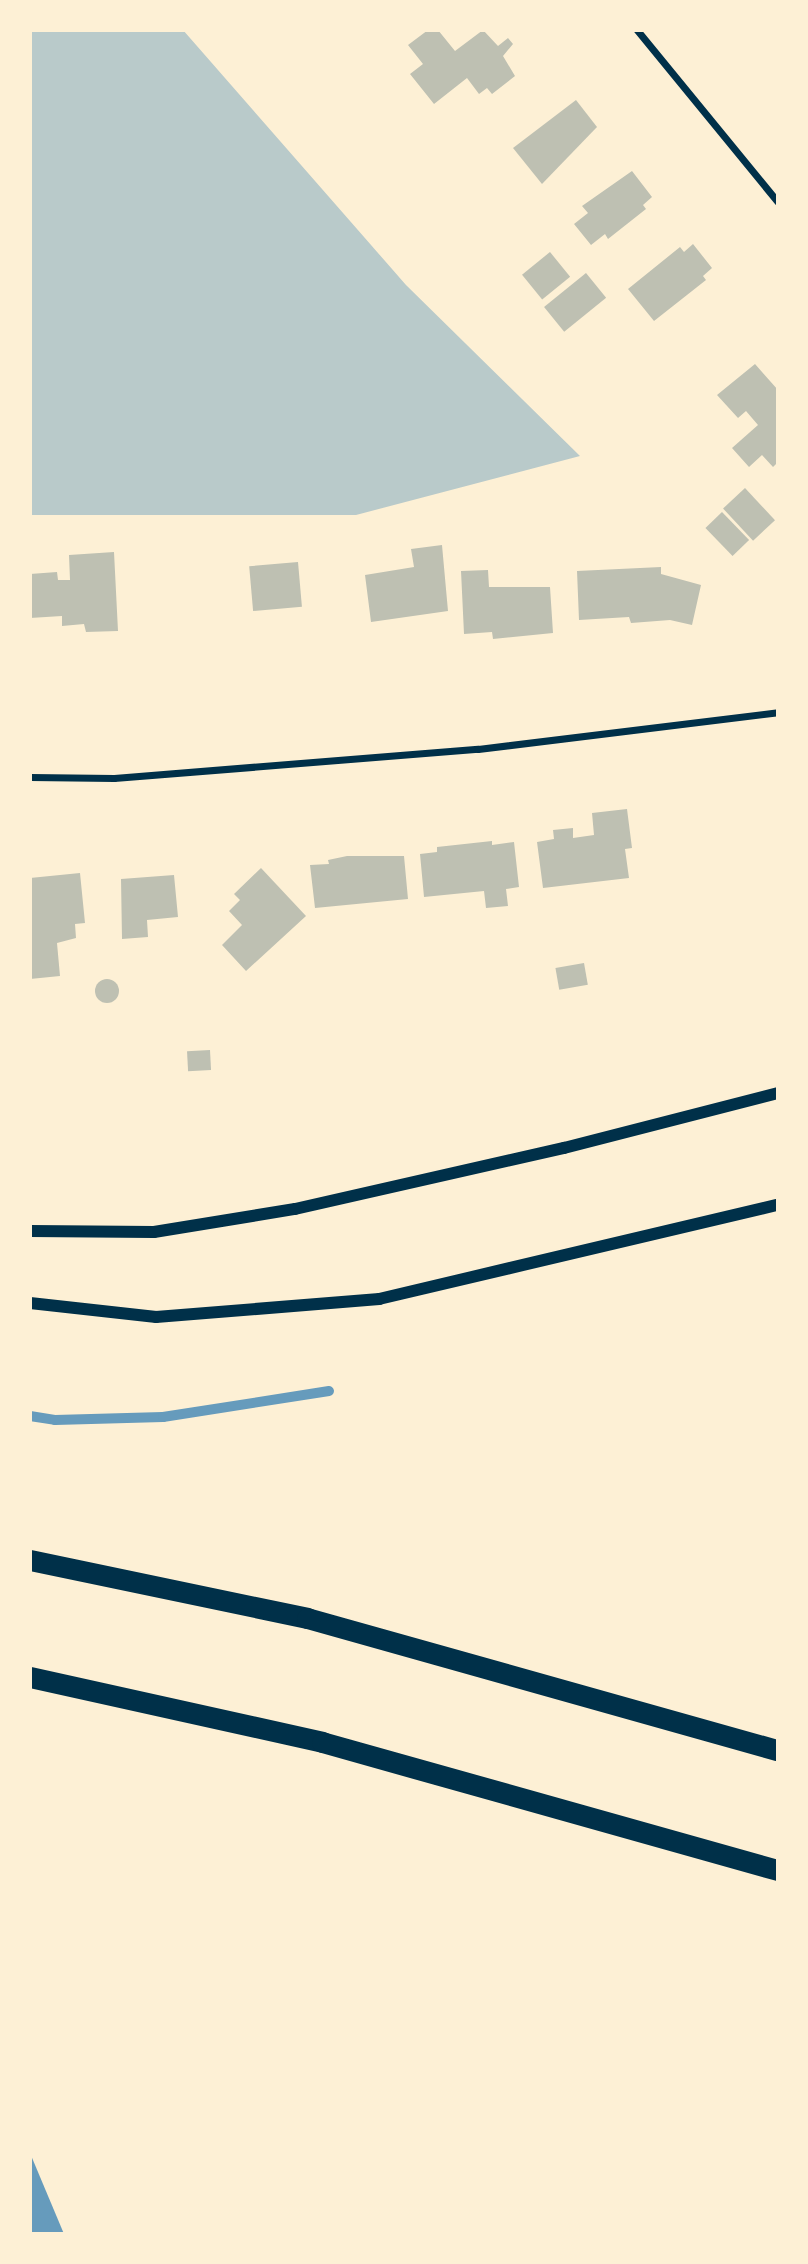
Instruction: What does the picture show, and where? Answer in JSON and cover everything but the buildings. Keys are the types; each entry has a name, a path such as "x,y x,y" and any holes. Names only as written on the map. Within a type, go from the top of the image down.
{"highway":[{"path":"30,1560 307,1618 778,1750"},
{"path":"30,1677 322,1742 778,1870"},
{"path":"680,1721 778,1738"}],"street":[{"path":"637,30 778,202"},
{"path":"30,777 114,778 478,749 775,712"},
{"path":"30,1231 154,1232 295,1209 564,1148 778,1093"},
{"path":"30,1303 156,1317 379,1299 778,1205"}],"shaded area":[{"path":"30,30 183,30 406,285 580,456 356,515 30,515"}],"water":[{"path":"30,2153 64,2234 30,2234"}],"waterway":[{"path":"30,1416 55,1420 163,1417 329,1391"}]}
